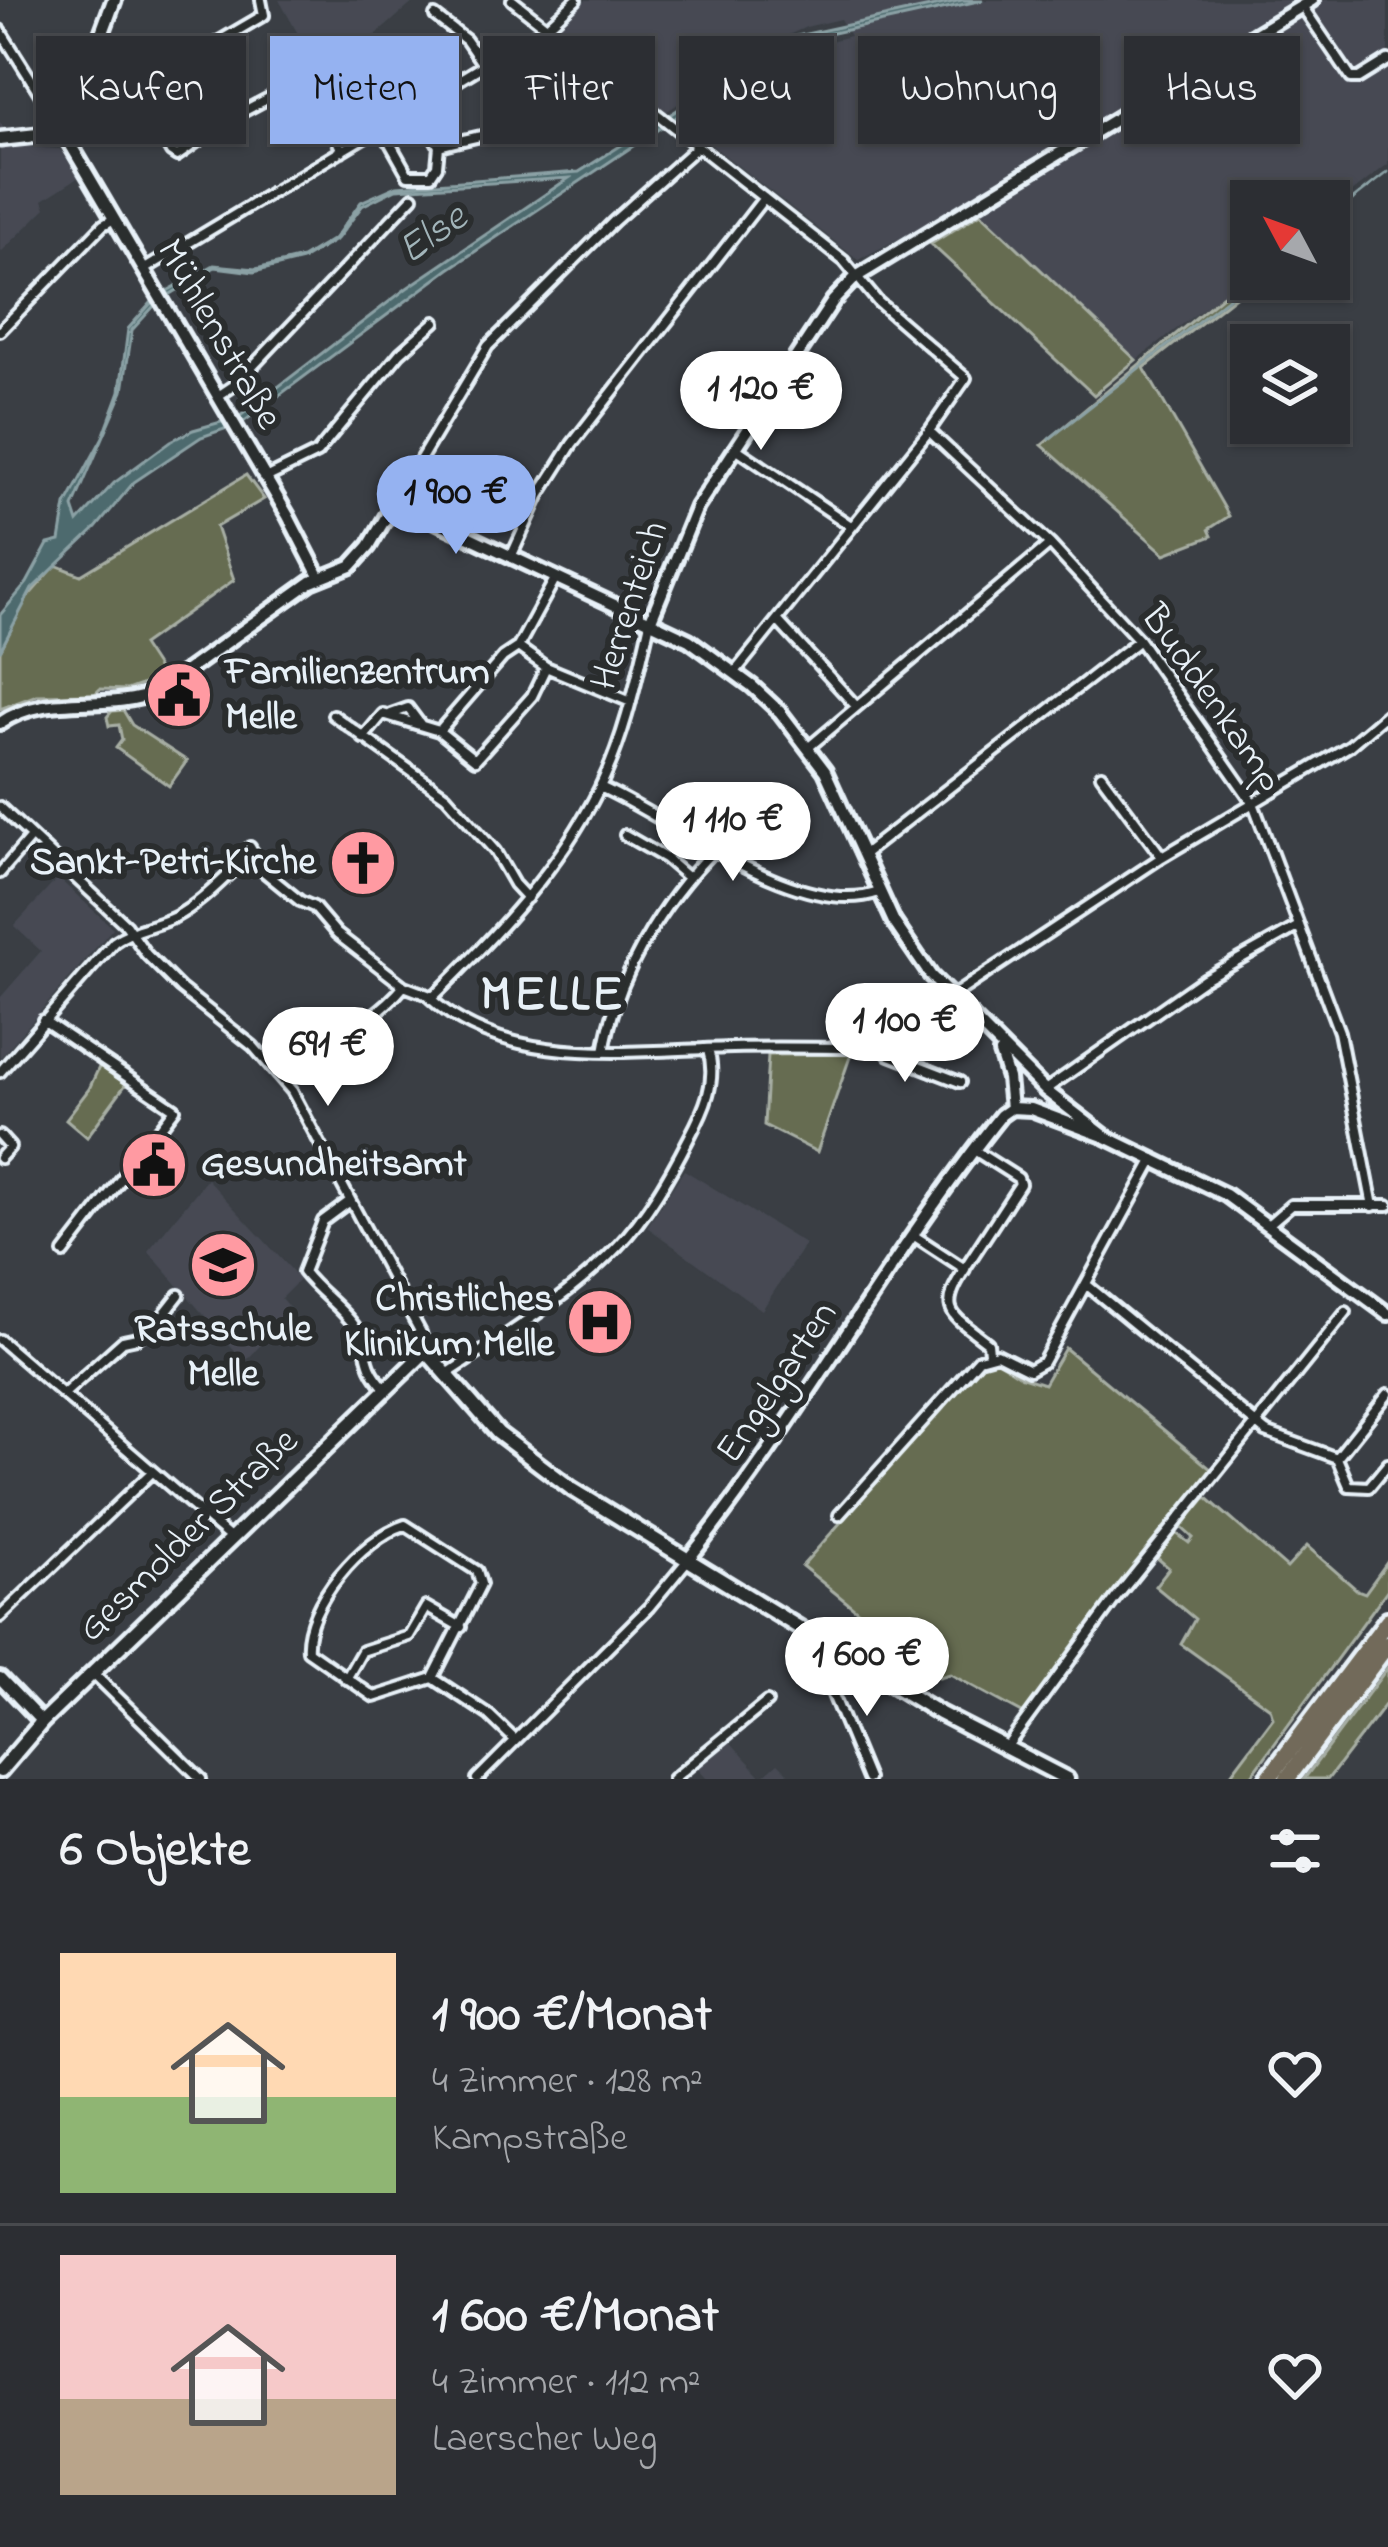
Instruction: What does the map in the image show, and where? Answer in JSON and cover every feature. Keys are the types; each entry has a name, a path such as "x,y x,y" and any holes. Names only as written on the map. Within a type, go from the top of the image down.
{"highway":[{"path":"1268,1779 1388,1620"},
{"path":"1287,1779 1388,1644"}],"main road":[{"path":"102,36 114,0"},
{"path":"0,139 36,135"},
{"path":"426,1351 522,1453 844,1657 938,1713 1067,1779"},
{"name":"Gesmolder Straße","path":"0,1771 92,1672 426,1351"}],"street":[{"path":"261,0 264,15 153,80 143,88 141,99 177,156 231,118 299,82 311,82 342,151"},
{"path":"512,0 558,36"},
{"path":"532,36 576,0"},
{"name":"Herrenteich","path":"430,998 527,898 600,788 631,702 650,622 697,507 833,301 856,277 1307,3 1351,78 1388,60"},
{"path":"436,16 466,40 483,65"},
{"path":"0,30 36,88"},
{"path":"655,113 844,261 878,302 966,378 929,431 734,672"},
{"path":"394,144 408,175 431,176 440,146 483,136"},
{"name":"Mühlenstraße","path":"70,144 266,478 315,580"},
{"path":"145,269 353,144"},
{"path":"0,722 38,705 129,700 157,692 315,580 340,573 361,557 488,346 614,221 698,146"},
{"path":"217,397 236,384 413,197"},
{"path":"511,557 539,496 572,444 764,198"},
{"path":"0,332 115,218"},
{"path":"266,478 317,453 400,353 435,322"},
{"name":"Buddenkamp","path":"929,431 1050,544 1139,640 1253,803 1339,1032 1373,1206"},
{"path":"737,449 851,526"},
{"path":"395,502 689,640 780,712 832,785 904,940 996,1045 1106,1137"},
{"path":"809,747 1050,544"},
{"path":"439,731 503,657 518,647 555,579"},
{"path":"778,621 856,706"},
{"path":"864,854 1139,640"},
{"path":"518,647 546,667 631,702"},
{"path":"367,740 383,714 389,715 439,731 475,760 532,696 546,667"},
{"path":"333,715 446,796 495,851 527,898"},
{"path":"0,1072 114,942 198,903 242,862 252,862 314,907 337,934 404,986 502,1040 604,1052 880,1044 1162,857 1386,721"},
{"path":"1101,776 1162,857"},
{"path":"600,788 771,879 805,892 845,899 879,892"},
{"path":"0,807 131,931 169,977 253,1046 280,1077 304,1109 421,1333 426,1351"},
{"path":"626,835 687,877"},
{"path":"0,873 31,837"},
{"path":"250,847 255,856 252,862"},
{"path":"604,1052 608,1022 628,974 687,877 715,849"},
{"path":"1045,1090 1204,979 1297,927"},
{"path":"280,1077 310,1052 376,1012 404,986"},
{"path":"43,1020 175,1109 64,1252"},
{"path":"880,1044 890,1055 960,1082"},
{"path":"996,1045 1008,1078 1010,1108 1031,1109 1106,1137 1226,1195 1388,1314"},
{"path":"447,1374 598,1266 622,1243 703,1112 710,1090 708,1050"},
{"name":"Engelgarten","path":"687,1561 782,1434 912,1234 1010,1108"},
{"path":"0,1136 10,1147 0,1158"},
{"path":"973,1150 1020,1181 948,1297 955,1316 988,1343 989,1353"},
{"path":"989,1353 1037,1369 1154,1159"},
{"path":"350,1201 323,1221 303,1272 355,1326 367,1369 384,1387"},
{"path":"1270,1225 1291,1205 1388,1205"},
{"path":"912,1234 965,1269"},
{"path":"1087,1285 1265,1432 1337,1458 1349,1486 1369,1487 1388,1464"},
{"path":"64,1393 123,1342 157,1323 179,1295"},
{"path":"1008,1745 1114,1599 1346,1312"},
{"path":"0,1340 229,1537"},
{"path":"839,1515 989,1353"},
{"path":"1337,1458 1388,1394"},
{"path":"0,1617 151,1472"},
{"path":"405,1526 477,1570 482,1584 434,1678 374,1697 308,1651 308,1630 351,1563 388,1531 405,1526"},
{"path":"476,1779 649,1607 687,1561"},
{"path":"346,1679 362,1651 409,1636 426,1607 461,1627"},
{"path":"844,1657 831,1690 868,1779"},
{"path":"92,1672 201,1779"},
{"path":"0,1678 42,1722"},
{"path":"434,1678 489,1715 515,1740"},
{"path":"673,1779 767,1702"}],"shaded area":[{"path":"279,0 416,0 375,36 299,36"},
{"path":"586,0 1388,0 1388,164 1350,194 1350,180 1230,180 1230,288 1136,360 969,202 858,260 710,144 834,144 834,40 850,36 840,19 786,36 679,36 679,103 666,112 655,103 655,36 570,36 561,25"},
{"path":"0,122 14,146 60,149 79,177 43,200 46,208 0,253"},
{"path":"58,878 113,928 0,1058 0,998 41,951 14,926"},
{"path":"684,1170 805,1244 762,1310 647,1227"},
{"name":"Ratsschule Melle","path":"207,1179 300,1279 281,1298 292,1311 245,1362 148,1251"},
{"path":"726,1737 762,1777 778,1763 794,1779 707,1779 694,1765"}],"green space":[{"path":"981,213 1136,360 1094,395 931,244"},
{"path":"1230,289 1230,300 1144,368 1229,516 1209,529 1212,536 1165,554 1042,445"},
{"path":"246,475 264,499 216,527 234,580 142,645 163,677 127,690 37,695 0,709 0,651 26,599 56,565 81,575"},
{"path":"123,710 132,725 187,761 169,786 116,748 122,740 119,725 109,726 107,717"},
{"path":"851,1054 817,1152 764,1125 768,1055"},
{"path":"100,1065 126,1084 87,1137 66,1119"},
{"path":"1065,1348 1212,1470 1024,1714 950,1674 939,1677 802,1566 981,1364 994,1359 1044,1384"},
{"path":"1206,1497 1287,1568 1307,1546 1365,1593 1388,1561 1388,1589 1249,1779 1227,1779 1273,1718 1270,1708 1181,1644 1195,1619 1155,1586 1169,1568 1156,1557 1176,1533 1189,1543 1193,1538 1181,1527"},
{"path":"1388,1667 1388,1701 1328,1779 1304,1779"}],"water":[{"path":"962,0 983,0 819,36 798,36"},
{"path":"679,109 679,115 655,131 655,124"},
{"path":"623,144 636,144 449,269 242,423 201,437 134,482 96,528 32,589 0,651 0,615 27,583 48,544 60,541 66,505 103,437 120,391 128,329 152,302 154,306 132,330 123,391 73,507 78,522 114,483 171,441 239,417 407,288 569,178 396,189 362,206 337,239 302,260 254,272 215,267 169,295 167,291 214,265 256,269 302,258 335,238 361,202 397,186 579,172"}],"waterway":[{"path":"1350,202 1388,172"},
{"path":"1049,439 1230,296"}],"place":[{"name":"Familienzentrum Melle","path":"179,695"},
{"name":"Sankt-Petri-Kirche","path":"363,863"},
{"name":"Gesundheitsamt","path":"154,1165"},
{"name":"Ratsschule Melle","path":"223,1265"},
{"name":"Christliches Klinikum Melle","path":"600,1322"}],"district":[{"name":"MELLE","path":"553,996"}],"water label":[{"name":"Else","path":"433,235"}]}
